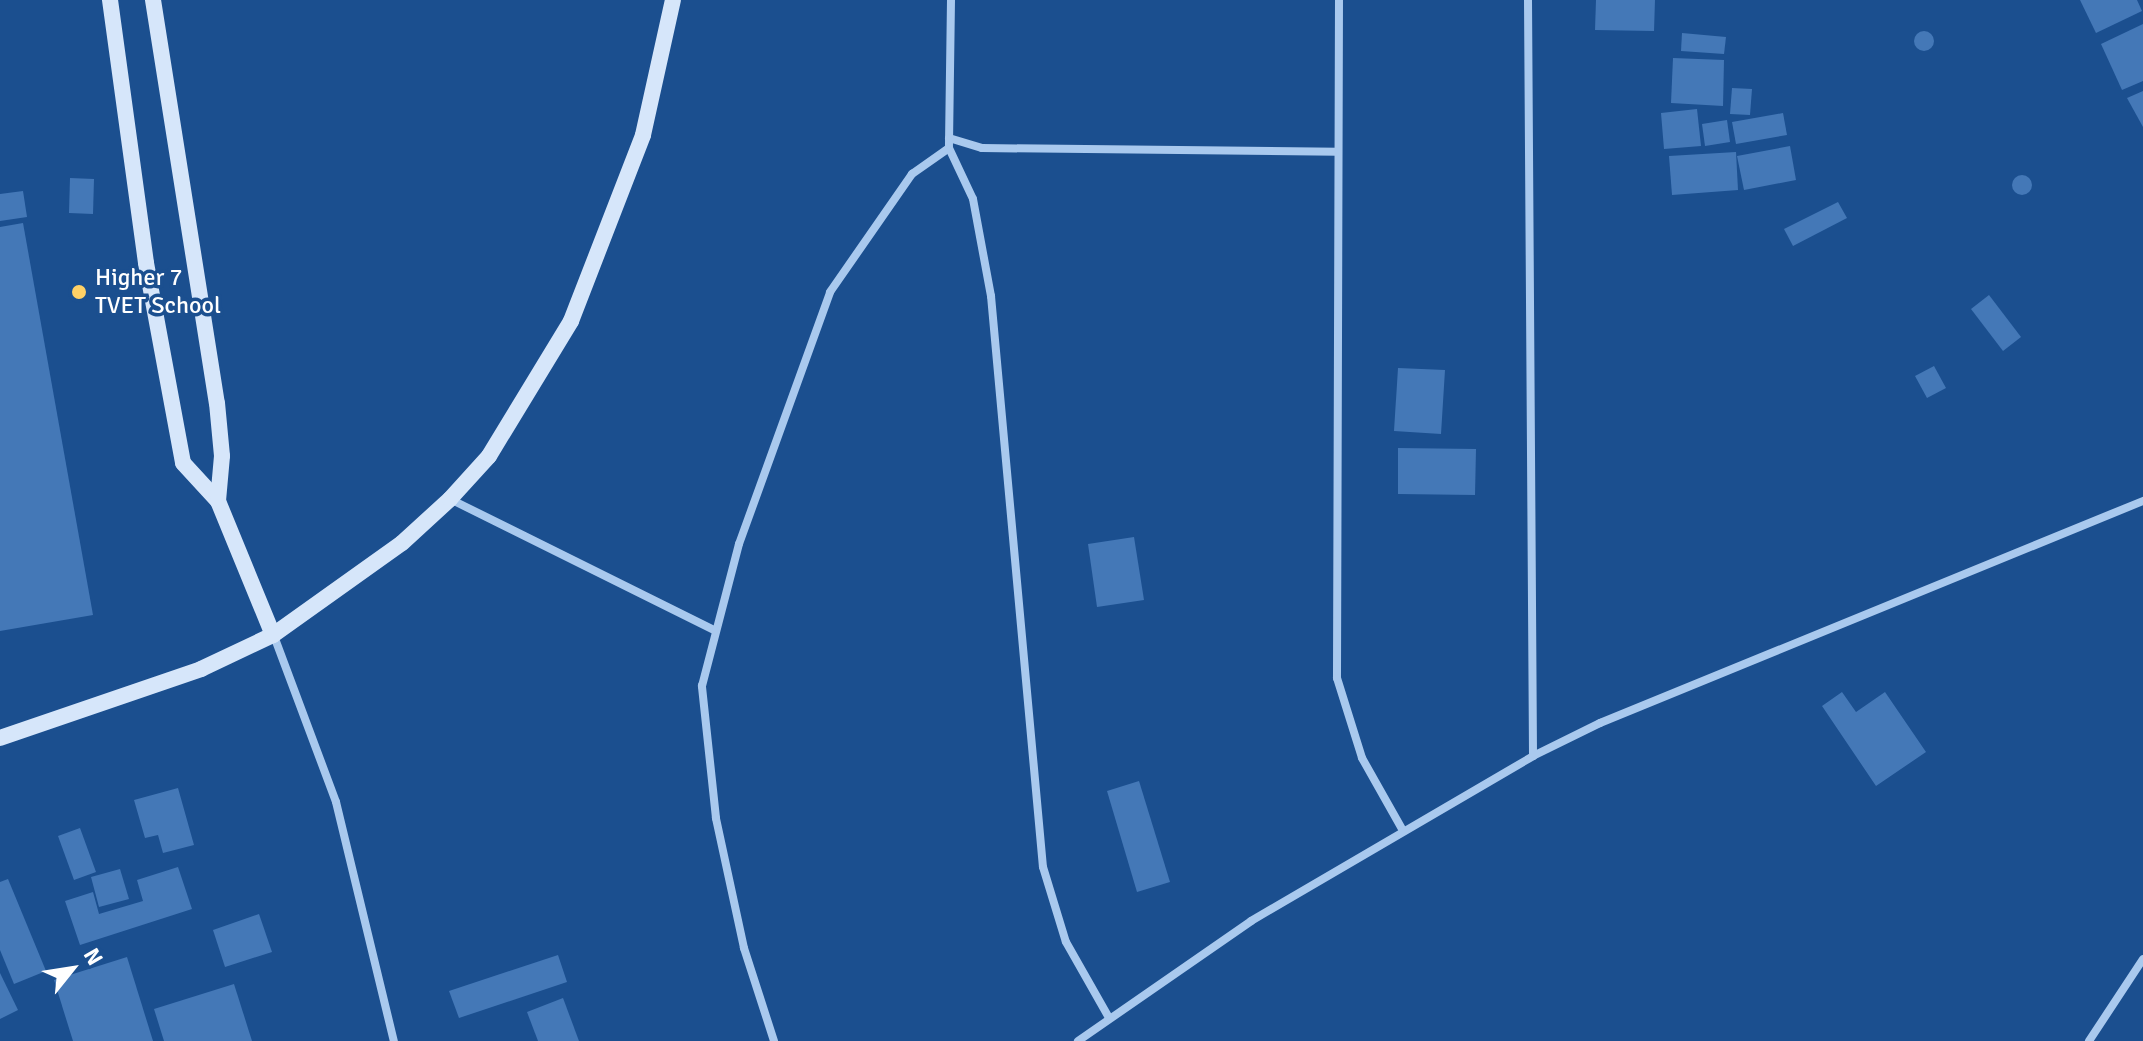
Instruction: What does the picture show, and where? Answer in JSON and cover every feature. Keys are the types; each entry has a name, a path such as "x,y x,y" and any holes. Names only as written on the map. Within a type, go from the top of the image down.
{"main road":[{"path":"110,0 170,404 183,463 218,501 273,635"},
{"path":"153,0 217,403 222,456 218,501"},
{"path":"0,738 201,669 273,635 402,543 450,499 489,456 571,321 643,135 673,0"}],"street":[{"path":"951,0 949,143 973,199 991,296 1043,867 1066,942 1108,1016"},
{"path":"1339,0 1337,678 1362,758 1402,829"},
{"path":"1528,0 1533,756"},
{"path":"774,1041 744,948 708,759 702,686 714,630 739,544 830,292 912,174 949,143 982,148 1338,152"},
{"path":"450,499 714,630"},
{"path":"1078,1041 1108,1016 1402,829 1533,756 1600,723 2143,501"},
{"path":"273,635 336,802 394,1041"},
{"path":"2089,1041 2143,959"}],"building":[{"path":"1596,0 1655,0 1654,31 1595,30"},
{"path":"2080,0 2137,0 2142,11 2096,33"},
{"path":"2143,24 2143,81 2122,90 2101,44"},
{"path":"1920,31 1928,31 1934,41 1928,51 1920,51 1914,45 1914,37"},
{"path":"1682,33 1726,37 1724,54 1681,51"},
{"path":"1673,58 1724,60 1723,106 1671,103"},
{"path":"1732,88 1752,89 1750,115 1730,114"},
{"path":"2143,91 2143,127 2127,98"},
{"path":"1697,109 1701,146 1664,149 1661,113"},
{"path":"1783,113 1787,135 1736,144 1732,122"},
{"path":"1727,120 1730,142 1705,146 1702,124"},
{"path":"1790,146 1796,180 1744,190 1737,156"},
{"path":"1736,152 1738,190 1672,195 1669,156"},
{"path":"2018,175 2026,175 2032,185 2026,195 2018,195 2012,189 2012,181"},
{"path":"70,178 94,179 93,214 69,213"},
{"path":"23,191 27,217 0,221 0,194"},
{"path":"1838,202 1847,218 1793,246 1784,229"},
{"path":"23,223 93,615 0,631 0,227"},
{"path":"1989,295 2021,337 2003,351 1971,309"},
{"path":"1934,366 1946,388 1927,398 1915,376"},
{"path":"1398,368 1445,370 1441,434 1394,431"},
{"path":"1398,448 1476,449 1475,495 1398,494"},
{"path":"1134,537 1144,600 1097,607 1088,544"},
{"path":"1842,692 1856,712 1885,692 1926,752 1876,786 1822,706"},
{"path":"1139,781 1170,882 1137,892 1107,791"},
{"path":"178,788 194,845 163,853 158,835 145,838 134,800"},
{"path":"80,828 96,872 74,880 58,836"},
{"path":"178,867 192,909 80,945 65,901 93,892 99,914 143,901 137,880"},
{"path":"120,869 129,899 99,907 91,877"},
{"path":"8,879 46,971 14,984 0,950 0,882"},
{"path":"259,914 272,952 225,967 213,930"},
{"path":"558,955 567,982 459,1018 449,991"},
{"path":"127,957 153,1041 73,1041 54,980"},
{"path":"0,973 18,1010 0,1019"},
{"path":"234,984 252,1041 164,1041 154,1009"},
{"path":"563,998 579,1041 538,1041 527,1012"}],"place":[{"name":"Higher 7 TVET School","path":"79,292"}]}
